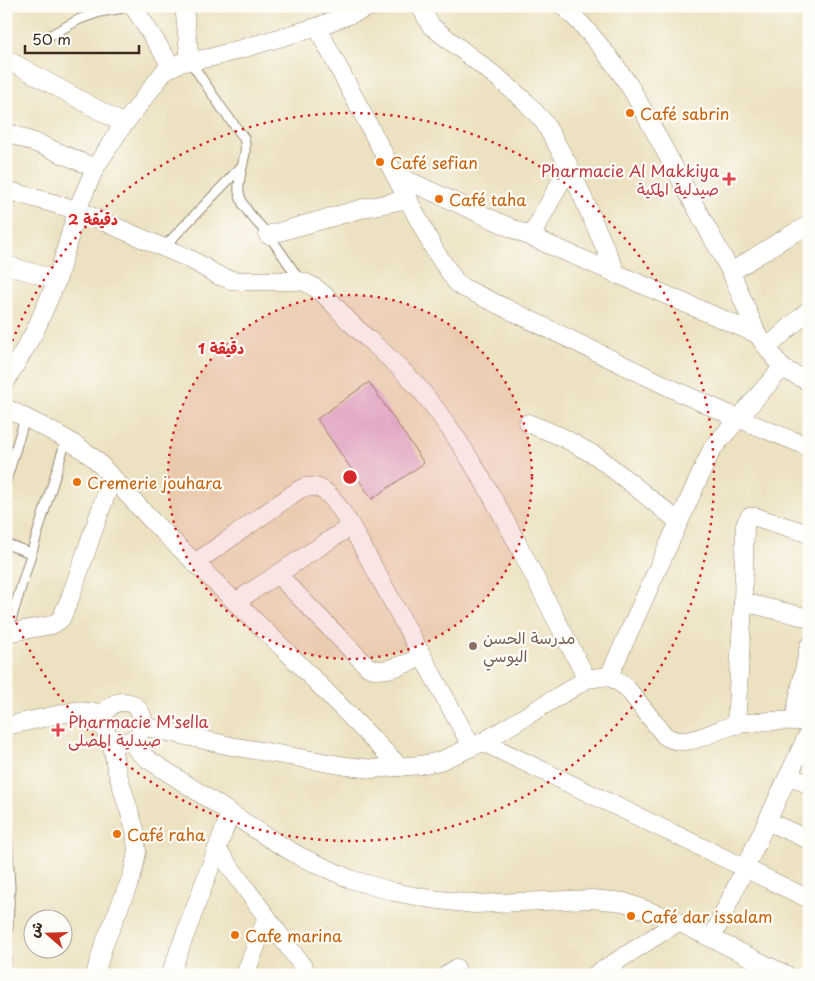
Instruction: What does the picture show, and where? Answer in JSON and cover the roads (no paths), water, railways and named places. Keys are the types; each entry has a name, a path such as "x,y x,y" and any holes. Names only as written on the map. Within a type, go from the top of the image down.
{"street":[{"path":"134,6 172,67"},
{"path":"184,6 190,61"},
{"path":"420,6 431,26 498,78 544,122 569,166 617,275"},
{"path":"563,6 614,62 632,90 731,272 762,341 782,368 809,382"},
{"path":"6,381 35,331 58,280 77,210 95,168 124,124 159,78 172,67 317,27 362,8"},
{"path":"317,27 409,199 435,252 456,282 462,287 679,392 809,447"},
{"path":"6,59 124,124"},
{"path":"6,132 95,168"},
{"path":"531,237 569,166"},
{"path":"396,175 762,341"},
{"path":"6,190 77,210 192,260 217,275 236,281 300,281 316,287 341,314 405,373 441,416 462,446 490,491 587,679"},
{"path":"268,235 364,208 409,199"},
{"path":"731,272 809,225"},
{"path":"6,265 58,280"},
{"path":"762,341 809,310"},
{"path":"609,676 712,449 782,368"},
{"path":"6,408 88,452 153,522 400,767"},
{"path":"528,423 562,437 598,457 678,522"},
{"path":"6,633 52,625 61,618 70,598 112,477"},
{"path":"195,563 300,489 309,486 319,488 330,494 351,526 422,657 477,744 809,898"},
{"path":"736,725 745,525 749,517 756,516 809,534"},
{"path":"235,602 351,526"},
{"path":"277,574 368,667 387,670 422,657"},
{"path":"743,602 809,618"},
{"path":"142,726 308,761 373,769 400,767 440,761 477,744 587,679 609,676 626,687 665,736 672,740 692,740 736,725 767,721 801,721 809,646"},
{"path":"126,703 137,708 142,726 136,737 131,740 125,742 113,740 105,731 103,719 105,713 114,705 126,703"},
{"path":"6,726 75,711 105,713"},
{"path":"712,938 809,732"},
{"path":"94,975 103,947 132,876 137,852 135,830 116,768 113,740"},
{"path":"131,740 137,750 146,758 230,814 299,856 350,879 394,892 474,904 592,899 624,902 678,922 788,975"},
{"path":"788,775 809,785"},
{"path":"170,975 230,814"},
{"path":"767,821 809,840"},
{"path":"217,849 309,975"},
{"path":"245,975 267,917"},
{"path":"595,975 678,922"}],"lane":[{"path":"47,37 80,19 100,12 134,6"},
{"path":"190,61 246,143 239,187 241,199 300,281"},
{"path":"163,248 242,167"},
{"path":"6,481 25,418"},
{"path":"6,633 66,440"},
{"path":"6,544 31,553"},
{"path":"6,815 10,896 6,962"}],"place":[{"name":"Café sabrin","path":"630,113"},
{"name":"Café sefian","path":"380,162"},
{"name":"Pharmacie Al Makkiya صيدلية المكية","path":"729,179"},
{"name":"Café taha","path":"439,199"},
{"name":"Cremerie jouhara","path":"77,482"},
{"name":"مدرسة الحسن اليوسي","path":"473,646"},
{"name":"Pharmacie M'sella صيدلية المصلى","path":"58,730"},
{"name":"Café raha","path":"117,834"},
{"name":"Café dar issalam","path":"631,916"},
{"name":"Cafe marina","path":"235,935"}]}
